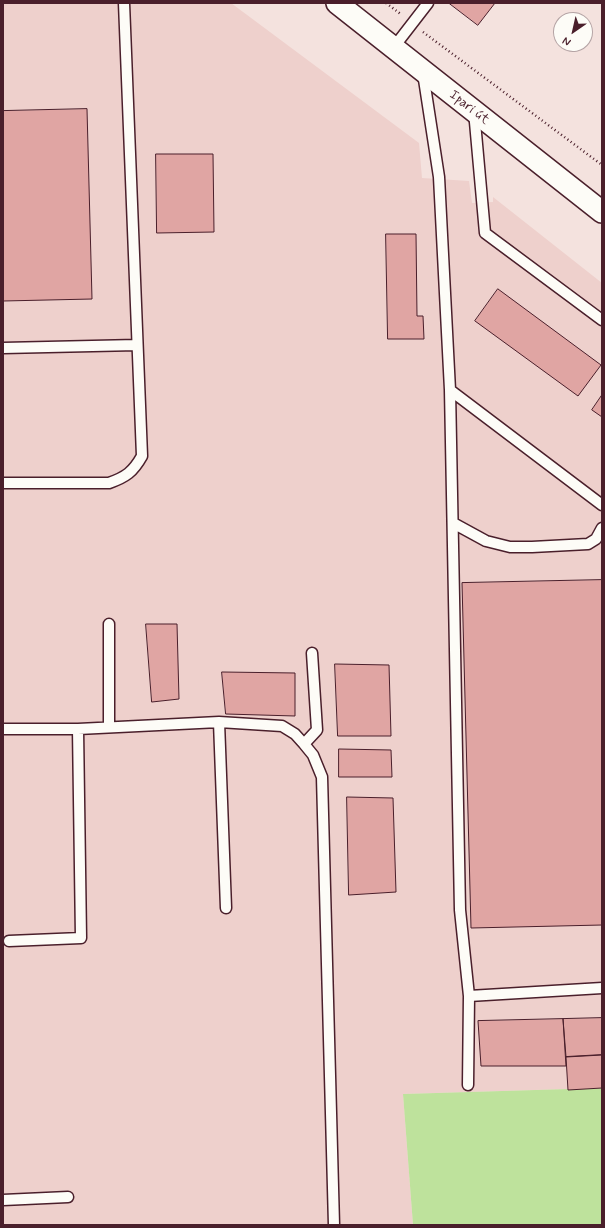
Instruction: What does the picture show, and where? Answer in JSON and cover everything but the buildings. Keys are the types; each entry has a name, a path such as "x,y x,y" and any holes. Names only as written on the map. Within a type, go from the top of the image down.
{"street":[{"name":"Ipari út","path":"337,3 602,212"}],"lane":[{"path":"3,483 109,483 122,478 134,470 142,456 124,3"},
{"path":"394,47 428,3"},
{"path":"423,71 439,178 450,390 460,910 469,996 468,1085"},
{"path":"474,111 485,233 602,320"},
{"path":"3,348 137,345"},
{"path":"450,390 602,505"},
{"path":"453,523 486,541 510,547 588,544 596,538 602,528"},
{"path":"109,624 109,727"},
{"path":"304,744 317,730 312,653"},
{"path":"219,722 226,908"},
{"path":"3,729 78,729 219,722 282,726 295,734 313,755 322,777 334,1225"},
{"path":"9,941 81,938 78,729"},
{"path":"469,996 602,988"},
{"path":"3,1200 68,1197"}],"path":[{"path":"386,3 602,165"}],"shaded area":[{"path":"3,3 231,3 419,143 422,178 469,181 472,203 493,202 493,197 602,283 602,1088 403,1094 413,1225 3,1225"}],"green space":[{"path":"602,1088 602,1225 413,1225 403,1094"}]}
